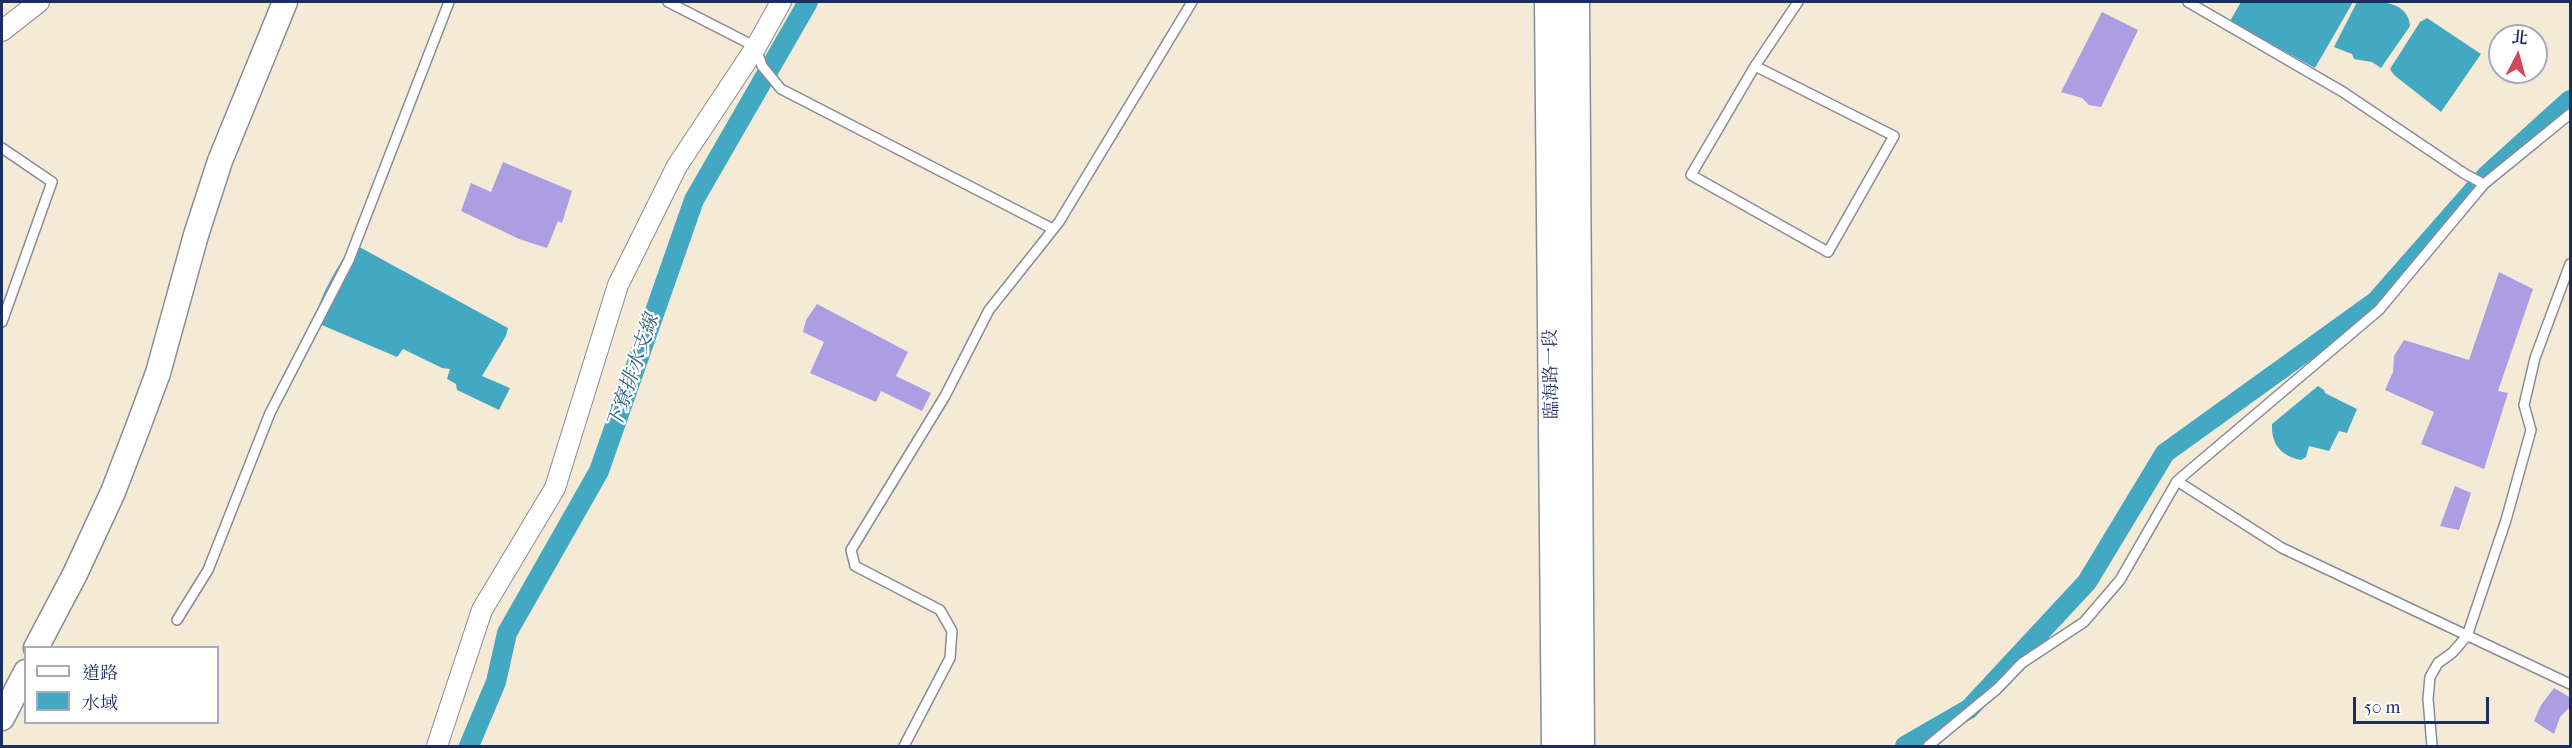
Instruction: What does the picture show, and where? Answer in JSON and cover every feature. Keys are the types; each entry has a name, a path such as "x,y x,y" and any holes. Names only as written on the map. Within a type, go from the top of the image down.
{"main road":[{"name":"臨海路一段","path":"1550,2 1557,747"},
{"name":"臨海路一段","path":"1574,2 1579,747"}],"street":[{"path":"2,31 39,2"},
{"path":"37,646 113,492 158,373 196,235 220,161 285,2"},
{"path":"437,747 482,610 555,488 618,285 677,166 756,47 781,2"},
{"path":"2,718 14,685"}],"lane":[{"path":"177,620 208,570 270,412 349,261 449,2"},
{"path":"668,2 756,47 762,66 781,88 1053,229"},
{"path":"904,747 950,658 952,631 940,610 855,566 851,550 945,396 988,310 1053,229 1192,2"},
{"path":"1755,66 1894,136 1828,252 1691,175 1755,66 1798,2"},
{"path":"2188,2 2343,92 2465,174 2484,184"},
{"path":"1928,747 1997,689 2022,663 2084,622 2120,580 2177,481 2379,310 2484,184 2571,114"},
{"path":"2,148 52,182 2,322"},
{"path":"2432,747 2428,699 2430,677 2438,663 2467,636 2506,520 2531,430 2524,405 2535,358 2571,264"},
{"path":"2177,481 2282,548 2571,684"}],"water":[{"path":"2241,2 2353,2 2315,68 2230,21"},
{"path":"2357,2 2390,4 2404,11 2408,17 2410,26 2381,68 2372,62 2354,59 2352,54 2334,47"},
{"path":"2427,18 2481,54 2441,112 2394,75 2390,69 2420,22"},
{"path":"352,243 508,328 506,336 482,376 510,388 499,410 457,390 456,384 447,379 450,369 442,368 403,349 397,357 317,323 319,305"},
{"path":"2318,386 2325,393 2357,409 2347,433 2339,431 2329,451 2309,446 2306,457 2301,460 2288,456 2275,443 2272,424"}],"building":[{"path":"2102,12 2138,30 2101,107 2089,105 2082,98 2061,92"},
{"path":"503,162 572,191 562,223 558,221 547,248 519,239 461,211 471,183 491,192"},
{"path":"2499,272 2533,289 2498,391 2508,393 2484,469 2421,444 2434,412 2385,390 2393,372 2394,356 2404,340 2469,360"},
{"path":"817,304 908,352 896,376 931,393 922,411 881,391 876,402 810,373 824,342 803,332 806,320"},
{"path":"2455,486 2471,493 2459,530 2440,526"},
{"path":"2554,688 2571,698 2571,706 2560,717 2554,734 2534,721 2541,705"}],"waterway":[{"name":"下寮排水支線","path":"469,746 496,682 507,633 599,471 694,200 808,2"},
{"path":"1905,746 1969,709 2087,582 2165,453 2376,301 2486,176 2570,100"}]}
